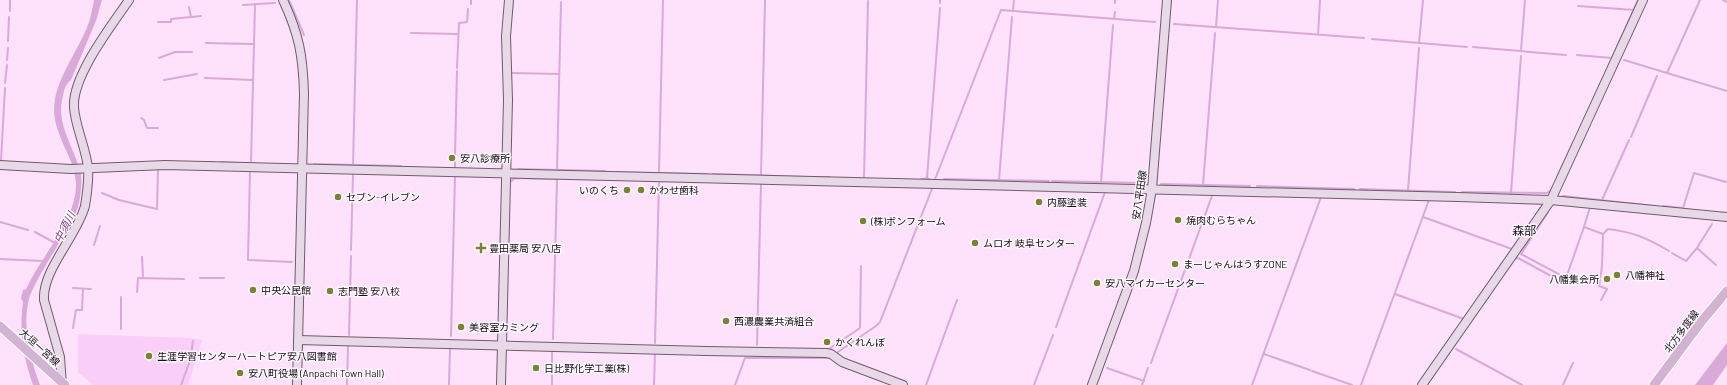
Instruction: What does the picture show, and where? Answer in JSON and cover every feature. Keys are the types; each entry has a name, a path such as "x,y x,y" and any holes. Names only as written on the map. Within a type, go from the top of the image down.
{"main road":[{"name":"北方多度線","path":"1654,385 1701,322 1727,291"},
{"name":"大垣一宮線","path":"0,326 64,384"}],"street":[{"path":"64,384 60,357 43,292 50,274 79,221 87,197 86,168 74,109 74,95 91,58 129,0"},
{"path":"283,0 300,43 303,62 304,93 297,385"},
{"path":"501,385 508,100 506,36 509,0"},
{"name":"安八平田線","path":"1092,385 1134,271 1146,223 1152,189 1167,0"},
{"path":"1422,385 1551,200 1643,0"},
{"path":"0,165 71,169 165,165 302,168 938,183 1551,200 1727,217"},
{"path":"298,340 833,356 903,385"}],"shaded area":[{"path":"78,334 191,338 202,340 188,385 93,385 78,372"}],"water":[{"name":"中須川","path":"94,0 102,0 96,21 71,80 63,93 61,106 64,126 81,174 80,198 70,225 33,288 27,309 26,320 28,342 40,385 33,385 24,354 21,324 23,302 21,298 23,290 26,289 32,276 65,224 75,197 76,183 74,172 55,122 55,99 64,73 87,28"},
{"path":"1727,343 1727,365 1713,385 1695,385"}],"waterway":[{"path":"10,0 10,11"},
{"path":"289,0 304,35"},
{"path":"353,165 357,0"},
{"path":"659,173 663,0"},
{"path":"761,176 765,0"},
{"path":"1013,11 1014,0"},
{"path":"1216,27 1218,0"},
{"path":"1318,35 1320,0"},
{"path":"1419,43 1423,0"},
{"path":"1521,51 1525,0"},
{"path":"1577,55 1612,58 1638,0"},
{"path":"1624,60 1667,73 1700,0"},
{"path":"1723,0 1727,2"},
{"path":"864,178 868,1"},
{"path":"557,170 561,2"},
{"path":"243,5 275,3"},
{"path":"251,162 255,4"},
{"path":"1578,6 1634,10"},
{"path":"189,7 191,17"},
{"path":"929,179 927,178 940,8"},
{"path":"457,68 459,23 467,22 468,9"},
{"path":"934,182 1001,10 1155,22"},
{"path":"1114,19 1115,12"},
{"path":"158,22 171,22 171,19 201,16"},
{"path":"8,41 9,17"},
{"path":"999,180 1012,17"},
{"path":"1174,24 1364,38"},
{"path":"1101,182 1113,25"},
{"path":"411,33 458,34"},
{"path":"1203,185 1215,33"},
{"path":"1372,39 1467,47"},
{"path":"206,43 254,44"},
{"path":"1473,47 1566,55"},
{"path":"7,60 8,48"},
{"path":"1408,190 1419,48"},
{"path":"159,58 175,52 192,52"},
{"path":"1511,193 1521,56"},
{"path":"5,83 7,65"},
{"path":"455,155 457,71"},
{"path":"512,73 559,74"},
{"path":"1667,73 1727,91"},
{"path":"164,80 197,74"},
{"path":"1631,137 1657,76"},
{"path":"205,78 253,80"},
{"path":"1,160 5,88"},
{"path":"141,118 144,120 147,128 158,128"},
{"path":"1602,200 1629,140"},
{"path":"1557,177 1573,143"},
{"path":"207,162 214,162"},
{"path":"221,162 242,163"},
{"path":"455,162 455,168"},
{"path":"314,164 401,166"},
{"path":"102,193 119,200 157,209 158,169"},
{"path":"518,169 605,171"},
{"path":"250,171 248,260 292,262"},
{"path":"611,172 707,174"},
{"path":"1663,206 1683,208 1694,173 1726,182"},
{"path":"351,250 353,174"},
{"path":"713,174 809,177"},
{"path":"451,336 455,176"},
{"path":"815,177 830,177"},
{"path":"510,182 515,178 557,179 553,339"},
{"path":"919,180 927,178"},
{"path":"944,179 1049,181"},
{"path":"655,343 659,181"},
{"path":"1052,181 1142,183"},
{"path":"757,345 761,183"},
{"path":"1161,184 1250,186"},
{"path":"835,354 880,322 933,186"},
{"path":"1257,186 1354,189"},
{"path":"1360,189 1455,192"},
{"path":"1462,192 1547,193 1551,190"},
{"path":"1056,327 1105,192"},
{"path":"1151,363 1213,193"},
{"path":"1563,196 1655,206"},
{"path":"1252,385 1321,197"},
{"path":"1361,385 1428,200"},
{"path":"1584,227 1590,207"},
{"path":"1537,214 1540,208"},
{"path":"1547,211 1548,212 1521,254 1566,278 1584,227 1603,234 1608,229 1625,232 1654,242 1669,251"},
{"path":"1423,217 1512,249"},
{"path":"0,222 28,230"},
{"path":"1672,253 1686,261 1697,248 1712,224"},
{"path":"94,245 100,226"},
{"name":"中須川","path":"35,232 55,243"},
{"path":"1601,300 1607,289 1599,286 1602,266 1603,234"},
{"path":"1698,249 1716,265"},
{"path":"349,335 351,256"},
{"path":"142,257 143,278"},
{"path":"1515,259 1518,258 1564,283"},
{"path":"0,259 43,261"},
{"path":"1495,273 1503,262"},
{"path":"820,349 829,349 860,328 861,266"},
{"path":"137,292 138,278 184,279"},
{"path":"200,278 224,278"},
{"path":"73,288 91,289"},
{"path":"73,328 76,310 82,310 83,289"},
{"path":"1395,294 1464,319"},
{"path":"121,297 121,329"},
{"path":"926,385 957,300"},
{"path":"1034,385 1053,335"},
{"path":"181,385 190,361 193,341"},
{"path":"347,385 348,345"},
{"path":"449,385 450,348"},
{"path":"1456,349 1522,385"},
{"path":"552,350 552,385"},
{"path":"654,385 655,352"},
{"path":"1264,354 1310,370"},
{"path":"735,385 745,358 831,357"},
{"path":"1563,385 1573,363"},
{"path":"1107,368 1144,381"},
{"path":"1142,385 1148,368"},
{"path":"1312,371 1352,385"}],"place":[{"name":"安八診療所","path":"452,158"},
{"name":"いのくち","path":"627,190"},
{"name":"かわせ歯科","path":"641,190"},
{"name":"セブン-イレブン","path":"338,197"},
{"name":"内藤塗装","path":"1039,202"},
{"name":"焼肉むらちゃん","path":"1178,220"},
{"name":"(株)ボンフォーム","path":"863,221"},
{"name":"ムロオ 岐阜センター","path":"975,243"},
{"name":"豊田薬局 安八店","path":"481,248"},
{"name":"まーじゃんはうすZONE","path":"1175,264"},
{"name":"八幡神社","path":"1617,275"},
{"name":"八幡集会所","path":"1607,279"},
{"name":"安八マイカーセンター","path":"1097,283"},
{"name":"中央公民館","path":"253,290"},
{"name":"志門塾 安八校","path":"330,291"},
{"name":"西濃農業共済組合","path":"726,321"},
{"name":"美容室カミング","path":"461,327"},
{"name":"かくれんぼ","path":"827,342"},
{"name":"生涯学習センターハートピア安八図書館","path":"149,356"},
{"name":"日比野化学工業(株)","path":"536,368"},
{"name":"安八町役場 (Anpachi Town Hall)","path":"240,373"}],"district":[{"name":"森部","path":"1524,230"}]}
